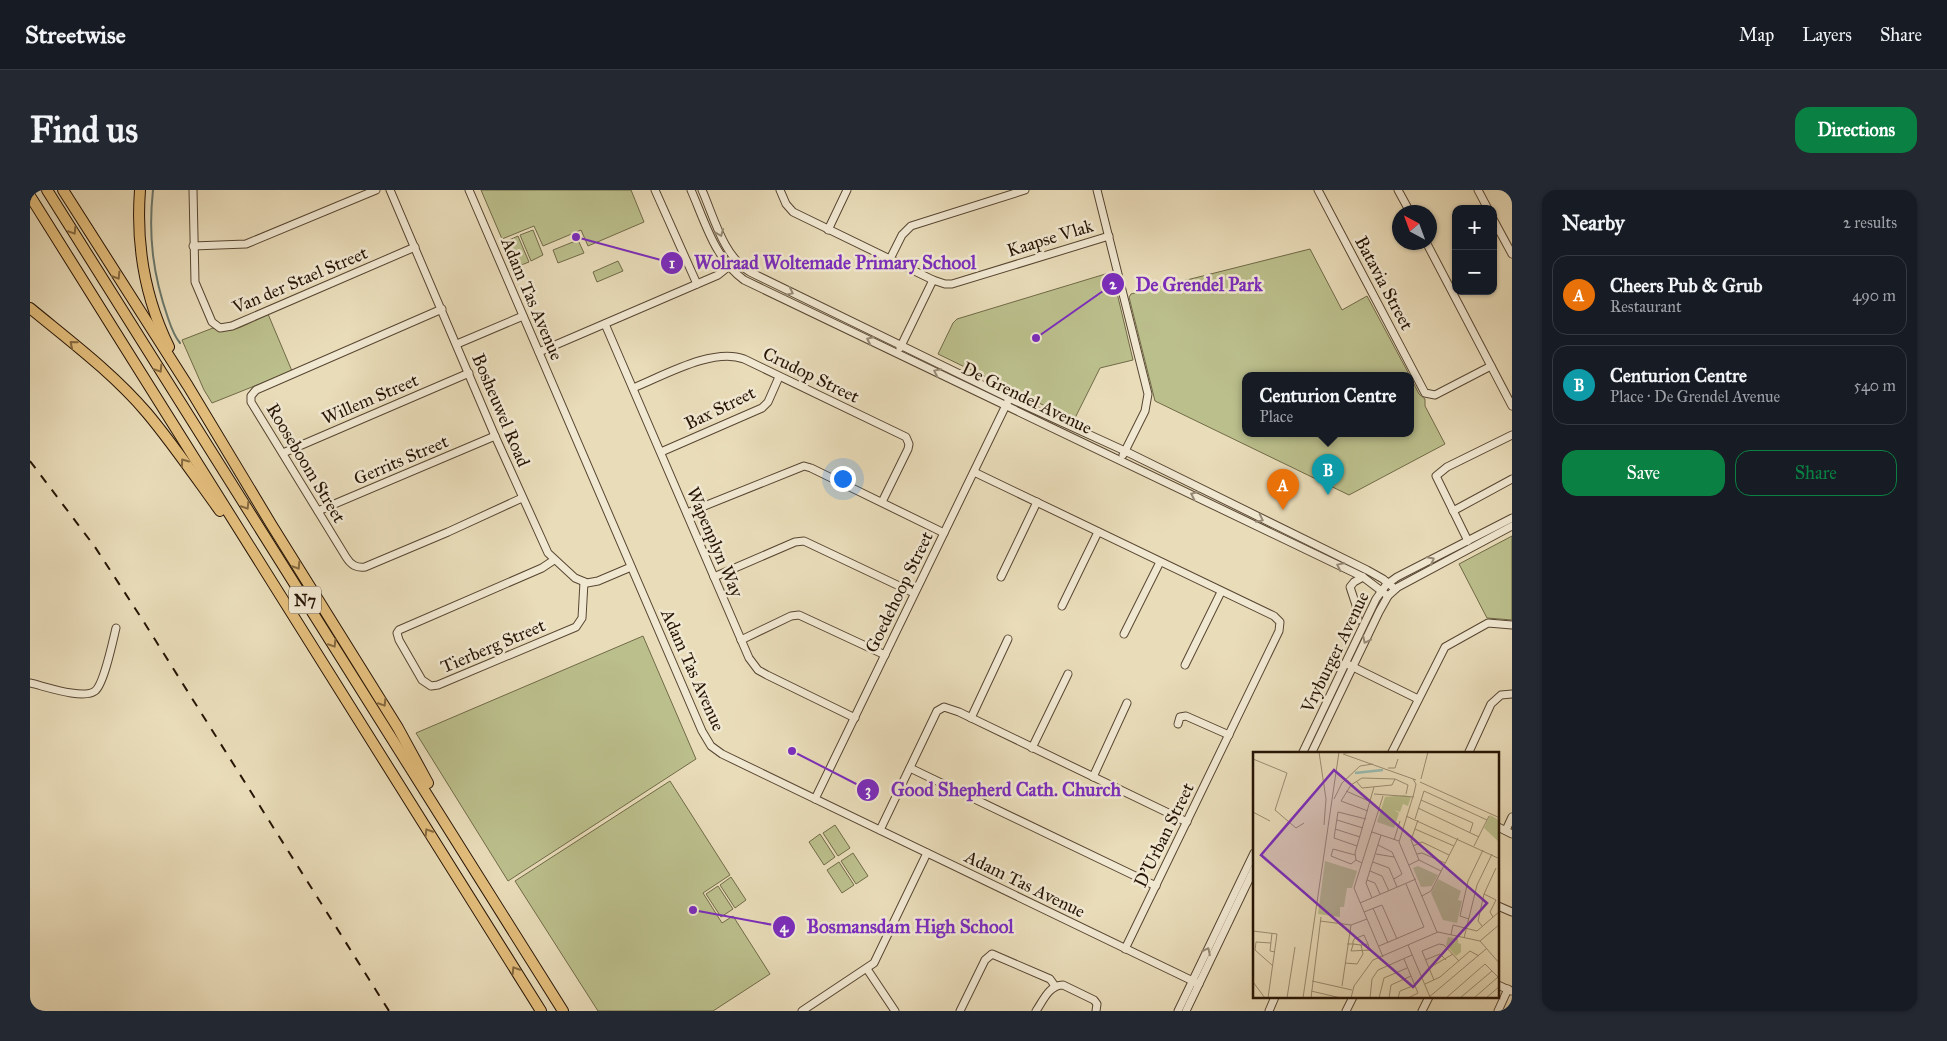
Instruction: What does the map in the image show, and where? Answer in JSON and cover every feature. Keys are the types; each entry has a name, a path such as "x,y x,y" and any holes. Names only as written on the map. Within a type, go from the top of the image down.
{"highway":[{"name":"N7","path":"47,190 443,817 563,1011"},
{"path":"63,190 188,386 398,728 436,797 443,817"},
{"path":"140,190 139,224 147,289 162,334 188,386"},
{"name":"N7","path":"30,196 541,1011"},
{"path":"30,308 100,367 146,413 265,572"}],"street":[{"name":"Van der Stael Street","path":"193,190 195,282 212,322 222,329 415,247"},
{"path":"193,246 246,244 376,190"},
{"name":"Bosheuwel Road","path":"390,190 544,547 554,560 575,578 584,582"},
{"name":"Adam Tas Avenue","path":"469,190 707,741 722,754 1196,983"},
{"path":"655,190 696,284"},
{"name":"De Grendel Avenue","path":"691,190 716,248 728,267 744,280 762,290 900,349"},
{"name":"De Grendel Avenue","path":"702,190 730,251 737,262 746,270 1120,460 1363,577 1388,596"},
{"path":"780,190 790,209 828,230 933,280 900,349"},
{"path":"828,230 847,190"},
{"path":"890,259 902,235 910,226 1026,190"},
{"path":"1097,190 1148,394 1145,411 1120,460"},
{"name":"Batavia Street","path":"1318,190 1414,372"},
{"path":"1398,190 1406,205"},
{"path":"1478,190 1486,205"},
{"path":"1497,226 1512,254"},
{"name":"Kaapse Vlak","path":"933,280 944,284 952,284 1109,236"},
{"path":"1430,250 1512,406"},
{"path":"728,267 730,251"},
{"path":"539,352 718,275 728,267 735,266 746,270"},
{"name":"Rooseboom Street","path":"442,309 254,391 251,396 252,403 349,562 361,568 448,532 522,498"},
{"path":"457,344 523,316"},
{"name":"Wapenplyn Way","path":"605,324 749,658 758,670 855,718"},
{"name":"Crudop Street","path":"633,388 698,362 726,356 740,358 906,437 909,442 908,449 882,502"},
{"name":"Batavia Street","path":"1414,373 1423,390 1428,395 1435,395 1491,366"},
{"name":"Willem Street","path":"283,453 469,373"},
{"name":"Bax Street","path":"661,452 762,408 768,402 779,377"},
{"name":"De Grendel Avenue","path":"1008,402 1125,451 1366,570 1395,589"},
{"name":"Goedehoop Street","path":"815,799 1008,402"},
{"path":"1468,541 1437,482 1437,475 1447,467 1512,434"},
{"name":"Gerrits Street","path":"318,511 495,436"},
{"path":"687,513 804,466 944,533"},
{"name":"D'Urban Street","path":"974,472 1279,620 1279,631 1125,949"},
{"path":"1453,511 1512,480"},
{"path":"1002,577 1037,502"},
{"name":"Vryburger Avenue","path":"1312,752 1382,591 1388,583 1512,518"},
{"name":"Vryburger Avenue","path":"1303,752 1388,596 1395,589 1512,526"},
{"path":"1062,606 1098,532"},
{"path":"714,577 795,542 804,541 914,593"},
{"name":"Tierberg Street","path":"554,560 542,568 399,630 397,633 398,640 424,682 431,686 438,685 576,627 582,618 584,582"},
{"path":"1124,634 1160,562"},
{"path":"584,582 594,582 631,567"},
{"name":"Vryburger Avenue","path":"1358,620 1350,587 1354,582 1363,577"},
{"path":"1185,664 1221,592"},
{"path":"741,640 791,616 799,615 885,655"},
{"path":"1393,752 1445,646 1488,623 1512,625"},
{"path":"30,682 74,693 93,692 97,689 102,679 116,628"},
{"path":"971,718 1008,639"},
{"path":"1349,666 1418,699"},
{"path":"1032,748 1068,674"},
{"path":"1469,752 1491,704 1501,695 1512,694"},
{"path":"1093,777 1127,703"},
{"path":"880,830 940,709 950,708 1187,822"},
{"path":"1178,724 1180,717 1186,716 1229,735"},
{"path":"910,768 1156,886"},
{"path":"1505,830 1512,817"},
{"path":"802,1011 867,969 875,961 928,853"},
{"path":"1186,1011 1196,983 1253,855"},
{"path":"1178,1011 1196,983 1253,872"},
{"path":"1500,907 1512,912"},
{"path":"960,1011 985,960 992,954 1050,979 1055,986"},
{"path":"867,969 895,1011"},
{"path":"1036,1011 1049,991 1055,986 1063,985 1094,1000 1097,1004 1096,1011"},
{"path":"1498,1011 1510,990"},
{"path":"1269,1011 1275,998"},
{"path":"1346,1011 1352,998"},
{"path":"1422,1011 1428,998"}],"green space":[{"path":"481,190 631,190 644,222 588,246 581,230 543,246 534,226 502,239"},
{"path":"533,230 543,255 531,261 520,235"},
{"path":"518,236 529,262 516,267 505,242"},
{"path":"578,240 584,253 558,263 553,250"},
{"path":"1310,249 1342,310 1367,296 1408,372 1242,372 1242,437 1414,437 1414,384 1419,394 1425,399 1425,406 1445,444 1349,495 1155,401 1129,297 1131,294"},
{"path":"618,261 623,271 597,282 593,272"},
{"path":"1112,272 1133,360 1100,368 1074,420 938,354 953,323 957,319"},
{"path":"268,314 292,371 212,403 204,390 182,340 213,328 227,331 234,329"},
{"path":"1512,536 1512,620 1487,618 1459,564"},
{"path":"643,636 696,759 508,881 416,733"},
{"path":"670,781 730,875 703,893 722,923 733,916 770,974 713,1011 598,1011 515,881"},
{"path":"835,825 850,848 838,856 823,833"},
{"path":"820,834 835,857 824,865 809,842"},
{"path":"853,853 868,876 856,884 841,861"},
{"path":"839,862 854,885 842,893 827,870"},
{"path":"731,877 746,900 735,908 720,885"},
{"path":"718,886 733,909 721,917 706,894"}],"waterway":[{"path":"153,190 151,223 155,271 169,321 180,343"}],"railway":[{"path":"30,461 95,547 142,619 389,1011"}],"place":[{"name":"Wolraad Woltemade Primary School","path":"576,237"},
{"name":"De Grendel Park","path":"1036,338"},
{"name":"Centurion Centre","path":"1328,495"},
{"name":"Cheers Pub & Grub","path":"1283,510"},
{"name":"Good Shepherd Cath. Church","path":"792,751"},
{"name":"Bosmansdam High School","path":"693,910"}]}
